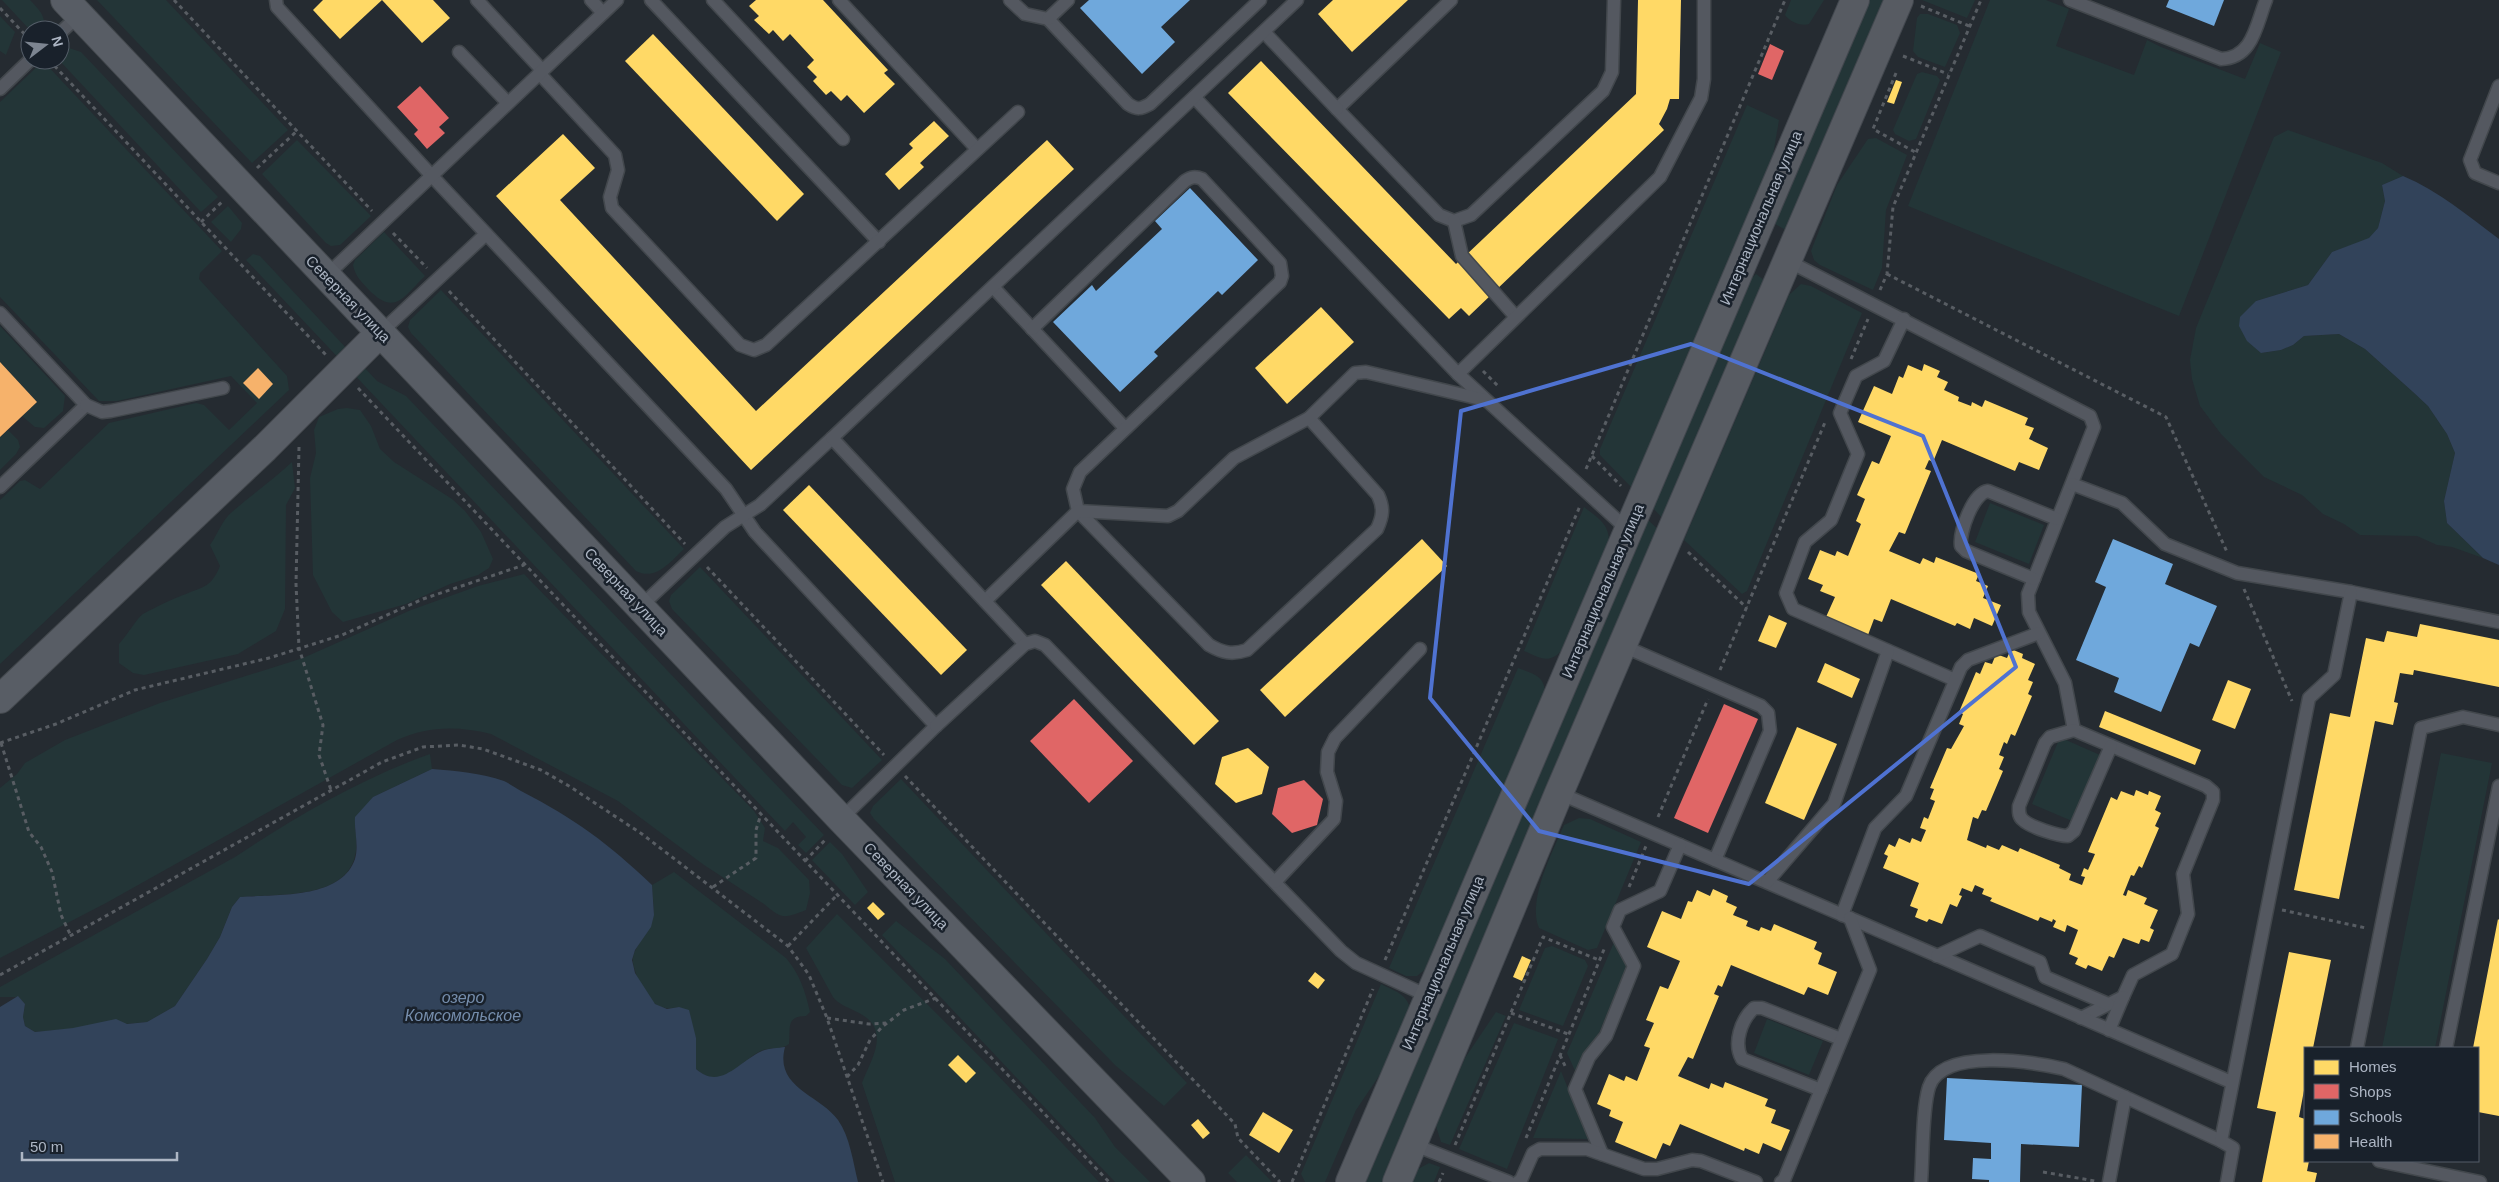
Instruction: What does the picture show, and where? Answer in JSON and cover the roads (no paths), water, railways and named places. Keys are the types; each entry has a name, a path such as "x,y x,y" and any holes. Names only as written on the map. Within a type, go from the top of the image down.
{"main road":[{"name":"Интернациональная улица","path":"1350,1182 1855,0"},
{"path":"1397,1182 1560,793 1788,261 1907,2"},
{"name":"Северная улица","path":"68,16 326,276 844,821 1191,1182"},
{"path":"1750,246 1788,261"},
{"path":"0,699 300,413 380,333"}],"lane":[{"path":"276,0 277,7 430,175 726,489 755,532 936,726"},
{"path":"477,0 615,155 618,170 610,197 612,208 740,345 754,350 766,345 1018,112"},
{"path":"591,0 603,13"},
{"path":"326,276 430,175 617,0"},
{"path":"651,0 879,242"},
{"path":"713,0 843,139"},
{"path":"839,0 977,150"},
{"path":"1010,0 1025,14 1048,19 1128,104 1134,108 1141,109 1150,104 1260,0"},
{"path":"1048,19 1068,0"},
{"path":"640,607 725,527 760,506 1297,0"},
{"path":"1337,109 1451,0"},
{"path":"1264,32 1438,215 1454,221 1471,215 1603,91 1612,72 1614,0"},
{"path":"1458,374 1660,177 1669,163 1701,98 1704,79 1704,0"},
{"path":"2070,0 2221,59 2240,56 2248,46 2266,0"},
{"path":"459,52 508,102"},
{"path":"0,88 20,69"},
{"path":"2499,86 2470,160 2475,173 2499,183"},
{"path":"1195,98 1458,374 1628,530"},
{"path":"1032,329 1185,181 1197,177 1202,179 1280,263 1282,276 1280,282 1080,472 1073,489 1078,511 1209,645 1223,653 1235,654 1248,650 1377,529 1382,518 1383,505 1378,495 1309,418"},
{"path":"1454,221 1462,256 1516,317"},
{"path":"380,333 486,234"},
{"path":"1788,261 2090,416 2094,427 2028,594 2028,605 2039,633 2065,682 2074,730"},
{"path":"993,287 1125,428"},
{"path":"0,313 86,405 102,412 223,388"},
{"path":"1904,319 1884,361 1856,376 1840,413 1858,454 1831,520 1805,542 1786,593 1793,608 1955,680"},
{"path":"985,601 1078,511 1168,516 1178,511 1234,458 1309,418 1356,373 1366,372 1486,400"},
{"path":"0,487 86,405"},
{"path":"832,438 1025,644"},
{"path":"2072,484 2122,503 2165,544 2237,573 2351,592 2499,622"},
{"path":"2034,579 1966,551 1961,546 1960,539 1976,497 1982,492 1988,491 2058,520"},
{"path":"2221,1141 2309,698 2334,675 2351,592"},
{"path":"1781,1182 1784,1180 1870,970 1846,916 1875,828 1906,796 1961,667 1968,660 2039,633"},
{"path":"844,821 895,766 936,726 1025,644 1034,641 1045,645 1350,959 1428,996"},
{"path":"1623,646 1761,706 1768,713 1771,721 1770,732 1715,860"},
{"path":"1275,882 1334,819 1336,801 1327,772 1328,752 1334,738 1420,649"},
{"path":"1767,882 1834,804 1888,650"},
{"path":"2357,1047 2422,728 2463,717 2499,725"},
{"path":"2109,1030 2133,975 2172,954 2188,914 2183,874 2213,800 2213,792 2206,786 2074,730 2050,737 2045,743 2019,806 2019,814 2023,821 2060,836 2068,836 2074,831 2111,746"},
{"path":"2446,1047 2499,786"},
{"path":"1560,793 2232,1082"},
{"path":"1602,1154 1575,1089 1589,1057 1606,1036 1634,966 1613,927 1620,910 1660,891 1680,845"},
{"path":"1937,956 1980,936 2040,962 2045,977 2108,1004"},
{"path":"2081,1018 2122,997"},
{"path":"1820,1090 1742,1059 1736,1042 1748,1014 1754,1008 1762,1008 1842,1039"},
{"path":"1921,1182 1929,1086 1942,1070 1972,1061 2039,1064 2064,1069 2221,1141 2233,1148 2227,1182"},
{"path":"2108,1182 2125,1097"},
{"path":"1412,1144 1509,1182"},
{"path":"1518,1182 1533,1153 1540,1149 1587,1150 1644,1169 1656,1169 1692,1160 1701,1161 1756,1182"},
{"path":"2390,1162 2423,1165 2480,1182"}],"water":[{"path":"2403,176 2441,196 2499,239 2499,565 2483,558 2447,523 2444,501 2455,453 2447,434 2428,406 2413,392 2365,349 2339,334 2304,336 2293,345 2281,350 2261,353 2247,341 2239,326 2240,317 2256,301 2308,285 2332,252 2369,238 2378,228 2385,201 2382,185"},
{"name":"озеро Комсомольское","path":"432,769 477,774 506,782 575,822 621,857 652,885 654,915 651,927 635,950 632,960 635,973 655,1004 667,1009 679,1007 689,1010 696,1038 696,1069 705,1075 722,1076 762,1051 785,1047 783,1061 786,1072 792,1082 830,1111 842,1127 851,1150 858,1182 0,1182 0,1007 18,996 25,1004 23,1017 25,1026 35,1032 73,1028 116,1019 127,1024 147,1022 175,1006 207,959 220,937 232,907 240,897 305,892 336,882 347,872 355,859 357,848 355,817 373,797"}]}
